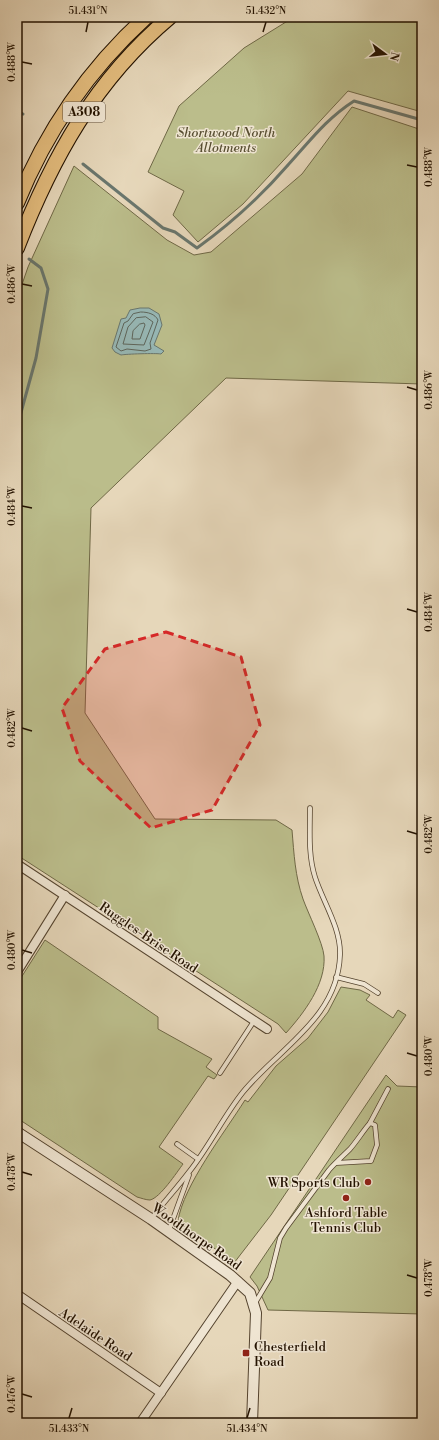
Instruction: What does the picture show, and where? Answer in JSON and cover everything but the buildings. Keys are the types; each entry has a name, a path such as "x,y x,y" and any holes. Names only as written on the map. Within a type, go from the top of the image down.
{"highway":[{"name":"A308","path":"17,203 40,153 63,113 120,40 146,17"},
{"name":"A308","path":"17,248 46,179 87,107 134,50 170,17"}],"street":[{"name":"Ruggles-Brise Road","path":"17,864 267,1029"},
{"path":"17,972 65,895"},
{"name":"Woodthorpe Road","path":"17,1132 151,1219 238,1281 250,1293 256,1313 252,1423"},
{"path":"140,1423 238,1281"},
{"name":"Adelaide Road","path":"17,1294 161,1393"}],"lane":[{"path":"168,1232 190,1172 198,1158 242,1093 268,1064 302,1035 316,1019 328,999 336,977 339,961 339,944 315,877 311,861 310,808"},
{"path":"336,977 364,984 378,993"},
{"path":"220,1073 254,1021"},
{"path":"254,1303 270,1278 280,1238 336,1163 351,1148 370,1122 388,1089"},
{"path":"336,1163 372,1161 377,1145 377,1132 376,1125 370,1122"},
{"path":"177,1144 198,1158"},
{"path":"151,1219 190,1172"}],"highlighted area":[{"path":"166,632 241,657 260,725 212,810 151,828 80,761 62,708 105,649"}],"green space":[{"name":"Shortwood North Allotments","path":"294,17 422,17 422,112 348,91 243,204 198,242 173,215 184,191 148,172 179,106 244,48"},
{"path":"352,107 422,130 422,384 226,378 91,508 85,713 155,819 276,820 292,830 298,882 305,905 323,950 324,967 318,987 312,998 286,1033 278,1024 17,855 17,299 28,267 74,166 167,240 194,255 211,252 302,174"},
{"path":"45,940 158,1017 158,1029 212,1059 206,1067 217,1075 214,1079 208,1076 159,1147 183,1164 159,1195 150,1200 137,1197 17,1118 17,984"},
{"path":"341,987 360,990 370,995 366,1000 393,1018 398,1010 406,1015 271,1215 234,1263 178,1221 181,1207 206,1159 245,1100 248,1102 276,1066 308,1038 328,1012"},
{"name":"WR Sports Club","path":"386,1075 397,1086 422,1087 422,1314 268,1310 257,1286 250,1277"}],"water":[{"path":"149,308 159,314 162,325 154,345 164,351 161,354 121,355 115,352 112,348 121,319 126,318 130,310"}],"waterway":[{"path":"83,164 163,228 175,232 197,248 245,209 335,115 354,101 422,120"},
{"path":"17,111 23,114"},
{"path":"17,427 36,358 48,289 41,268 29,259"}],"place":[{"name":"WR Sports Club","path":"368,1182"},
{"name":"Ashford Table Tennis Club","path":"346,1198"},
{"name":"Chesterfield Road","path":"246,1353"}]}
